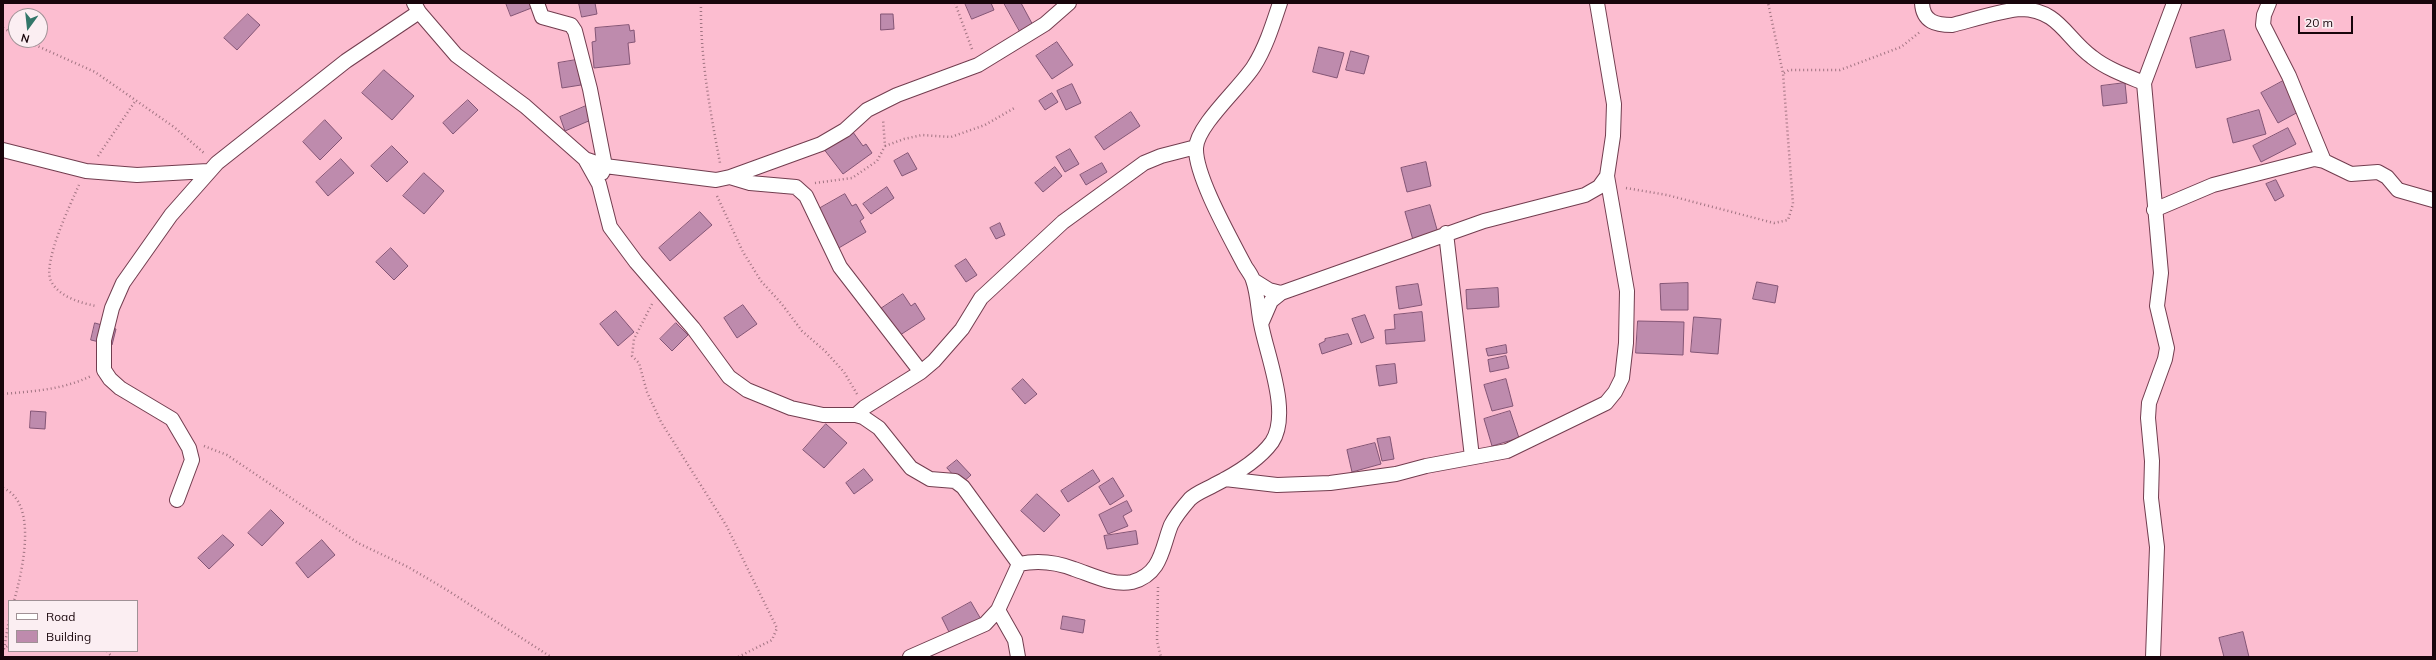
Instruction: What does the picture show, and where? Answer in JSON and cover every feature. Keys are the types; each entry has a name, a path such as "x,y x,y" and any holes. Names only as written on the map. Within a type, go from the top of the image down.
{"street":[{"path":"537,3 542,17 567,23 575,31 590,89 605,166 599,184"},
{"path":"723,179 821,144 845,130 867,110 881,103 978,65 1044,24 1069,3"},
{"path":"1019,564 1034,561 1054,563 1108,581 1124,583 1134,581 1146,575 1157,564 1165,548 1171,526 1179,511 1192,497 1225,479 1262,452 1272,441 1279,426 1279,402 1261,324 1253,280 1202,179 1196,147 1203,132 1220,108 1254,66 1272,28 1280,3"},
{"path":"1225,479 1277,485 1330,483 1396,474 1507,451 1606,403 1619,385 1622,378 1626,343 1627,291 1608,181 1611,162 1614,104 1597,3"},
{"path":"1922,3 1925,16 1932,23 1952,25 2019,9 2038,11 2050,16 2062,25 2078,46 2093,58 2144,83"},
{"path":"2153,657 2157,547 2151,498 2151,448 2148,418 2150,403 2167,348 2157,306 2161,273 2154,210 2144,83 2174,3"},
{"path":"2269,3 2264,15 2264,25 2289,76 2324,161"},
{"path":"177,500 192,460 190,448 184,437 172,419 120,388 110,379 104,370 104,340 112,308 123,283 146,248 212,167 346,61 416,8 456,55 525,106 585,160 599,184 610,227 636,262 660,289 729,377 747,390 769,401 812,413 836,416 866,407 921,372 950,344 982,298 997,282 1063,222 1144,163 1160,156 1196,147"},
{"path":"3,150 86,171 138,175 212,167"},
{"path":"2154,210 2213,185 2303,160 2314,159 2324,161 2351,174 2378,172 2387,177 2398,190 2433,200"},
{"path":"585,160 605,166 750,183 796,186 806,196 840,267 921,372"},
{"path":"1261,324 1271,302 1281,293 1397,253 1446,233 1484,220 1585,195 1608,181"},
{"path":"1446,233 1472,458"},
{"path":"1253,280 1269,290 1281,293"},
{"path":"866,407 872,422 911,468 930,479 955,481 963,487 1019,564"},
{"path":"866,407 872,422"},
{"path":"910,657 985,624 998,610 1019,564"},
{"path":"998,610 1015,640 1018,657"}],"path":[{"path":"701,3 700,38 708,104 723,179 715,193 743,252 761,281 781,303 802,331 844,372 866,407"},
{"path":"955,3 978,65"},
{"path":"1608,181 1774,223 1788,220 1793,204 1783,73 1768,3"},
{"path":"1783,73 1789,70 1819,71 1850,66 1900,47 1932,23"},
{"path":"42,48 95,72 136,100 174,127 212,167"},
{"path":"112,308 79,302 59,291 51,281 49,267 56,244 86,171 103,150 136,100"},
{"path":"796,186 852,178 877,161 885,146 881,103"},
{"path":"885,146 904,138 922,135 951,137 985,126 1016,107"},
{"path":"660,289 634,339 632,356 639,363 647,392 661,422 726,525 777,628 772,640 738,657"},
{"path":"3,394 46,391 73,385 104,370"},
{"path":"184,437 227,455 358,543 408,567 447,590 551,657"},
{"path":"3,488 11,492 22,505 24,558 14,600"},
{"path":"1157,564 1157,641 1161,657"},
{"path":"3,649 8,625"}],"building":[{"path":"506,3 533,3 534,7 511,16"},
{"path":"579,3 595,3 597,14 582,17"},
{"path":"965,3 991,3 994,10 972,19"},
{"path":"1004,3 1021,3 1035,29 1022,35"},
{"path":"248,14 260,25 237,50 224,38"},
{"path":"881,14 893,14 894,29 881,30"},
{"path":"629,25 630,31 634,30 635,42 628,43 630,64 594,68 592,42 596,41 595,28"},
{"path":"2224,30 2231,60 2196,68 2190,38"},
{"path":"1057,42 1073,65 1052,79 1036,56"},
{"path":"1319,47 1344,53 1337,78 1313,72"},
{"path":"1351,51 1369,56 1364,74 1346,70"},
{"path":"576,60 581,85 562,88 558,63"},
{"path":"384,70 414,96 392,120 362,93"},
{"path":"2283,81 2300,111 2278,123 2261,93"},
{"path":"2125,83 2127,103 2103,106 2101,86"},
{"path":"1072,84 1081,103 1066,110 1057,91"},
{"path":"1052,93 1058,102 1045,110 1039,101"},
{"path":"468,100 478,110 453,134 443,123"},
{"path":"586,106 591,120 565,131 560,117"},
{"path":"2259,110 2266,134 2233,143 2227,119"},
{"path":"1131,112 1140,126 1104,150 1095,137"},
{"path":"325,120 342,138 320,160 303,142"},
{"path":"850,128 863,146 866,144 872,153 843,174 823,148"},
{"path":"2288,128 2296,144 2261,162 2253,146"},
{"path":"392,146 408,162 387,182 371,166"},
{"path":"1070,149 1079,164 1065,172 1056,157"},
{"path":"908,153 917,169 902,176 894,161"},
{"path":"341,159 354,173 328,196 316,182"},
{"path":"1426,162 1431,186 1407,192 1401,168"},
{"path":"1102,163 1107,172 1086,185 1080,175"},
{"path":"1055,167 1062,176 1043,192 1035,183"},
{"path":"424,173 444,191 424,214 403,196"},
{"path":"2276,180 2284,196 2275,201 2266,184"},
{"path":"887,187 894,198 871,214 863,204"},
{"path":"845,194 852,206 856,204 864,218 860,221 866,232 837,249 815,211"},
{"path":"1430,205 1438,233 1413,240 1405,212"},
{"path":"700,212 712,225 670,261 659,248"},
{"path":"1000,223 1005,235 996,239 990,228"},
{"path":"391,248 408,266 394,280 376,262"},
{"path":"966,259 977,275 966,282 955,266"},
{"path":"1757,282 1778,286 1775,303 1753,299"},
{"path":"1688,283 1688,310 1661,310 1660,284"},
{"path":"1418,284 1422,305 1399,309 1396,287"},
{"path":"1498,288 1499,307 1467,309 1466,290"},
{"path":"903,294 911,306 915,303 925,319 897,337 879,310"},
{"path":"743,305 757,324 737,338 724,318"},
{"path":"616,311 634,332 618,346 600,324"},
{"path":"1422,312 1425,341 1386,344 1385,330 1395,329 1394,315"},
{"path":"1365,315 1374,338 1361,343 1352,319"},
{"path":"1694,317 1721,319 1718,354 1691,352"},
{"path":"1638,321 1684,322 1683,355 1636,353"},
{"path":"95,323 116,329 112,345 91,340"},
{"path":"676,323 688,335 672,351 660,339"},
{"path":"1348,334 1352,344 1322,354 1319,344 1325,341 1325,339"},
{"path":"1506,345 1507,353 1488,356 1486,349"},
{"path":"1506,356 1509,368 1490,372 1488,360"},
{"path":"1395,364 1397,383 1379,386 1376,366"},
{"path":"1023,379 1037,394 1025,404 1012,389"},
{"path":"1506,379 1513,406 1492,411 1484,385"},
{"path":"31,411 46,412 45,429 30,428"},
{"path":"1510,411 1519,438 1492,446 1484,419"},
{"path":"826,424 847,443 824,468 803,450"},
{"path":"1390,437 1394,459 1382,461 1377,439"},
{"path":"1375,443 1381,464 1352,472 1347,450"},
{"path":"957,460 971,475 961,484 947,468"},
{"path":"864,469 873,480 854,494 846,483"},
{"path":"1093,470 1100,481 1068,502 1061,491"},
{"path":"1113,478 1124,496 1110,505 1099,487"},
{"path":"1037,494 1060,515 1044,532 1021,511"},
{"path":"1127,501 1132,511 1123,516 1128,526 1108,534 1099,515"},
{"path":"271,510 284,523 262,546 248,533"},
{"path":"1136,531 1138,544 1107,549 1104,536"},
{"path":"223,535 234,545 209,569 198,558"},
{"path":"322,540 335,555 308,578 296,563"},
{"path":"971,602 982,621 952,638 942,618"},
{"path":"1063,616 1085,620 1083,633 1061,629"},
{"path":"2243,632 2249,657 2224,657 2219,638"}]}
